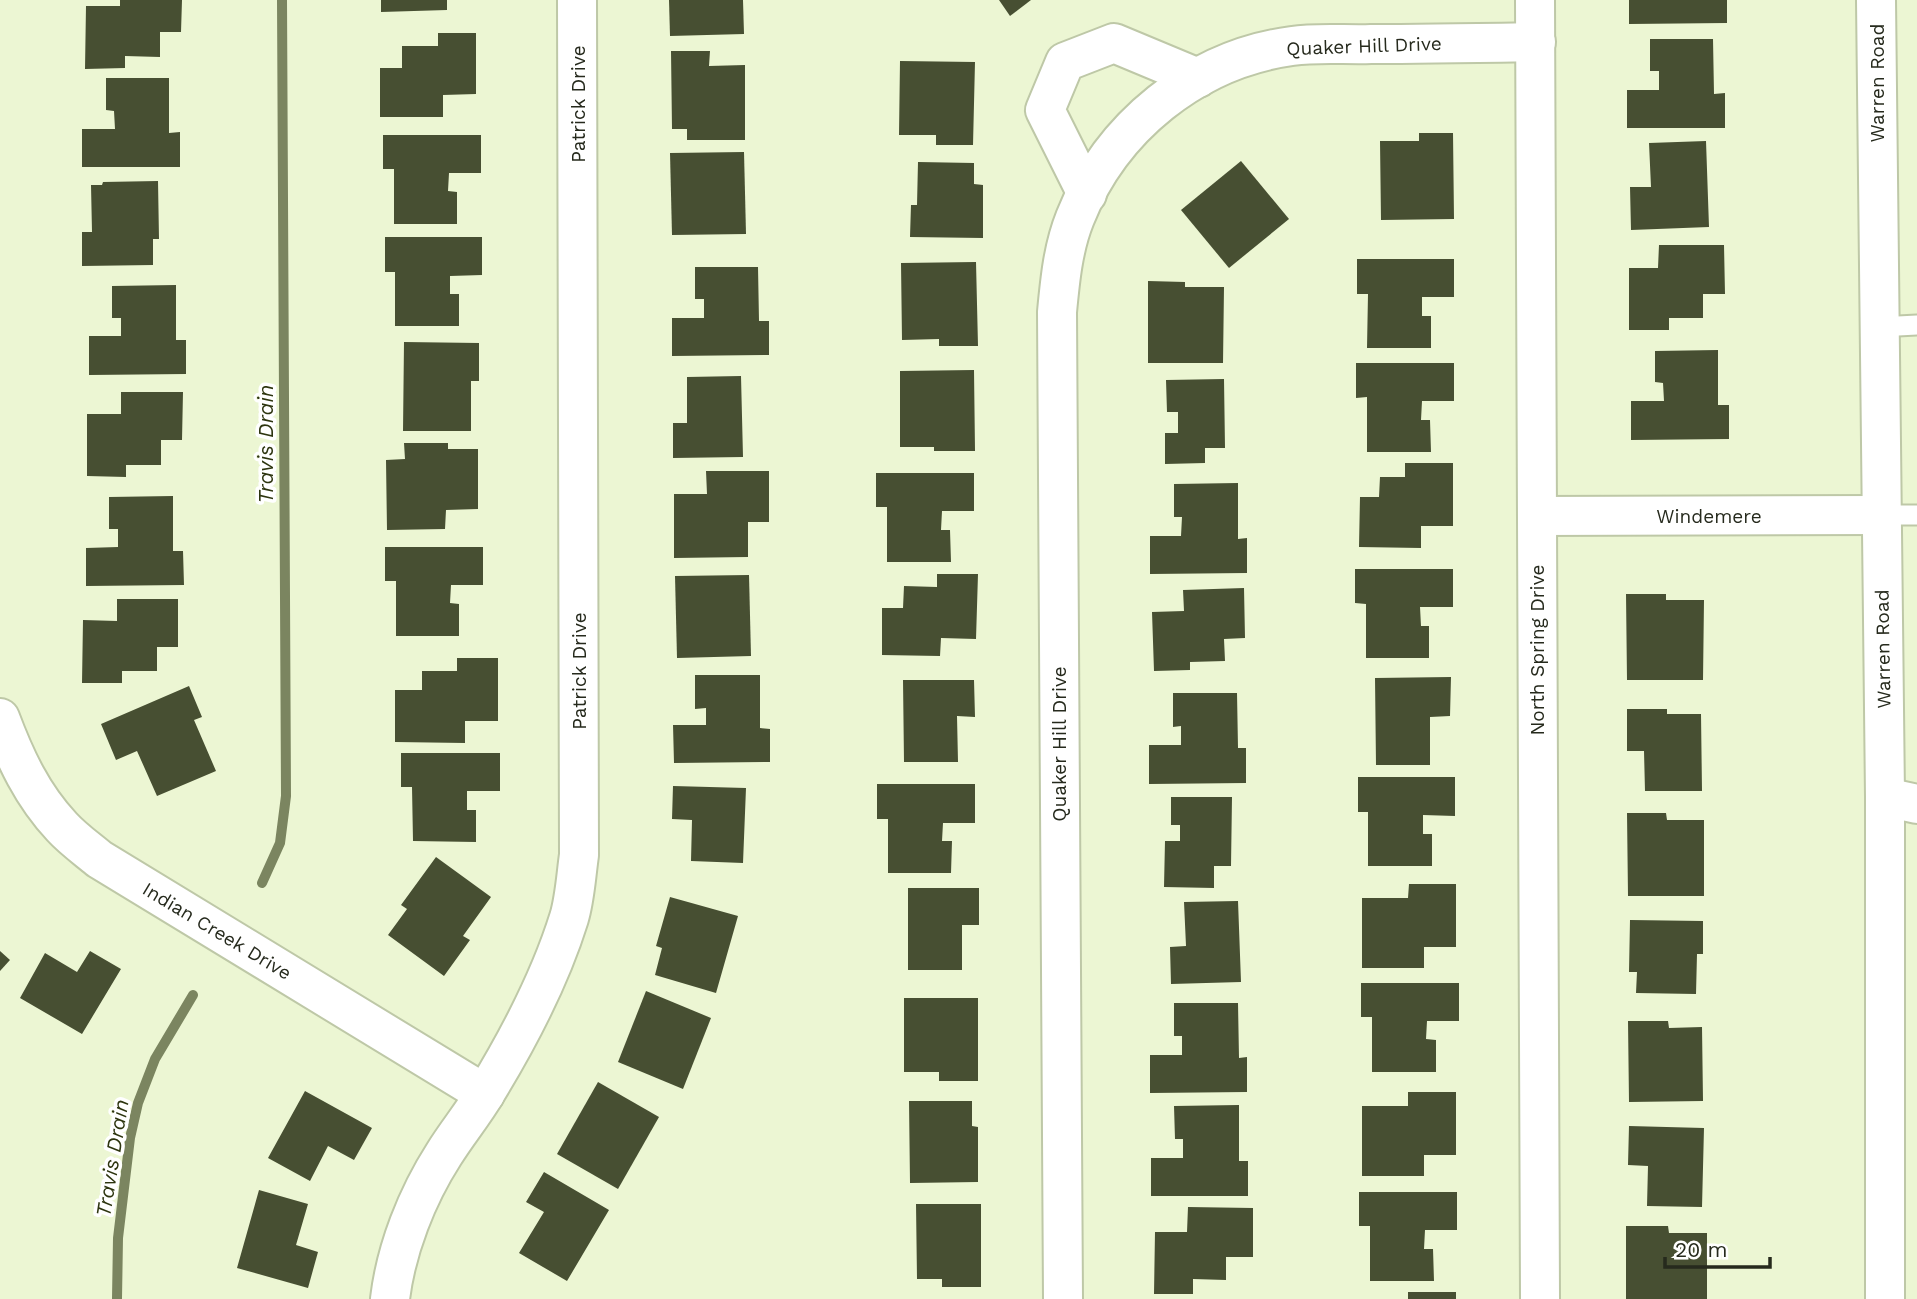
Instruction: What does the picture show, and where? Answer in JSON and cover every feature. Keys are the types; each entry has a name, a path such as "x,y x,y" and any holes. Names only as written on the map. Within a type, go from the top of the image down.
{"street":[{"name":"Patrick Drive","path":"390,1299 405,1238 424,1190 443,1156 485,1094 522,1029 554,960 569,916 579,855 577,0"},
{"name":"North Spring Drive","path":"1535,0 1540,1299"},
{"name":"Warren Road","path":"1876,0 1880,327 1899,515 1906,797 1885,1299"},
{"name":"Quaker Hill Drive","path":"1063,1299 1057,312 1061,268 1074,219 1096,175 1129,130 1171,94 1216,67 1250,54 1294,45 1535,42"},
{"path":"1087,194 1045,110 1065,62 1114,43 1198,78"},
{"name":"Windemere","path":"1536,516 1899,515"},
{"name":"Indian Creek Drive","path":"0,718 14,757 35,795 63,828 99,859 485,1094"}],"lane":[{"path":"1880,327 1917,325"}],"building":[{"path":"120,0 182,0 181,32 160,32 160,57 125,56 125,68 85,69 86,6 120,6"},
{"path":"381,0 447,0 447,10 381,12"},
{"path":"669,0 743,0 744,34 670,36"},
{"path":"999,0 1031,0 1010,16"},
{"path":"1629,0 1727,0 1727,23 1629,24"},
{"path":"438,33 476,33 476,94 443,95 443,117 380,117 380,68 402,68 402,46 438,46"},
{"path":"1650,39 1713,39 1714,94 1725,93 1725,128 1627,128 1627,90 1659,90 1659,71 1650,71"},
{"path":"671,51 710,51 709,66 745,65 745,140 687,140 687,129 672,129"},
{"path":"900,61 975,62 973,145 936,145 936,135 899,135"},
{"path":"106,78 169,78 169,133 180,132 180,167 82,167 82,129 115,129 114,111 106,110"},
{"path":"1419,133 1453,133 1454,219 1381,220 1380,141 1419,141"},
{"path":"383,135 481,135 481,173 449,173 448,191 457,192 457,224 394,224 394,169 383,169"},
{"path":"1706,141 1709,227 1631,230 1630,187 1651,187 1649,143"},
{"path":"744,152 746,234 672,235 670,153"},
{"path":"1241,161 1289,219 1229,268 1181,210"},
{"path":"918,162 974,163 974,184 983,185 983,238 910,237 911,205 917,205"},
{"path":"158,181 159,239 153,239 153,265 82,266 82,232 92,232 91,185 102,185 103,182"},
{"path":"385,237 482,237 482,275 450,276 450,294 459,294 459,326 395,326 395,272 385,272"},
{"path":"1659,245 1724,245 1725,294 1703,294 1703,318 1669,318 1669,330 1629,330 1629,268 1658,268"},
{"path":"1357,259 1454,259 1454,297 1422,297 1422,316 1431,316 1431,348 1367,348 1368,294 1357,294"},
{"path":"976,262 978,346 939,346 939,339 902,340 901,263"},
{"path":"695,267 758,267 759,321 769,321 769,355 672,356 672,318 704,318 704,299 695,299"},
{"path":"1148,281 1185,282 1185,287 1224,287 1223,363 1148,363"},
{"path":"176,285 176,340 186,340 186,374 89,375 89,336 121,336 121,318 112,318 112,286"},
{"path":"404,342 479,343 479,381 471,381 471,431 403,431"},
{"path":"1718,350 1718,405 1729,405 1729,439 1631,440 1631,401 1664,401 1663,383 1655,382 1655,351"},
{"path":"1356,363 1454,363 1454,401 1422,401 1421,420 1430,420 1431,452 1367,452 1367,397 1356,398"},
{"path":"974,370 975,451 934,451 934,447 900,447 900,371"},
{"path":"741,376 743,457 673,458 673,423 687,423 687,377"},
{"path":"1224,379 1225,448 1205,448 1205,463 1165,464 1165,433 1178,433 1178,412 1167,412 1166,380"},
{"path":"121,392 183,392 182,440 161,440 161,465 126,465 126,477 87,476 87,414 121,414"},
{"path":"404,443 448,443 448,449 478,449 478,509 446,510 445,529 387,530 386,460 405,459"},
{"path":"1405,463 1453,463 1453,526 1421,526 1421,548 1359,547 1360,497 1379,497 1380,477 1405,477"},
{"path":"706,471 769,471 769,522 748,522 748,557 674,558 674,494 707,494"},
{"path":"876,473 974,473 974,511 942,511 941,530 950,530 951,562 887,562 887,507 876,507"},
{"path":"1238,483 1238,539 1247,538 1247,573 1150,574 1150,536 1181,536 1182,517 1174,517 1174,484"},
{"path":"173,496 173,551 183,551 184,585 86,586 86,548 118,547 118,529 109,529 109,497"},
{"path":"385,547 483,547 483,585 451,585 450,603 459,604 459,636 396,636 396,581 385,581"},
{"path":"1355,569 1453,569 1453,607 1420,607 1421,626 1429,626 1429,658 1366,658 1366,604 1355,603"},
{"path":"937,574 978,574 976,639 941,638 940,656 882,655 882,608 903,608 904,586 937,587"},
{"path":"749,575 751,656 677,658 675,576"},
{"path":"1244,588 1245,638 1224,639 1225,661 1190,662 1190,670 1154,671 1152,612 1184,611 1183,590"},
{"path":"1626,594 1666,594 1666,600 1704,600 1703,680 1627,680"},
{"path":"117,599 178,599 178,647 157,647 157,671 122,671 122,683 82,683 83,620 117,621"},
{"path":"457,658 498,658 498,721 465,721 465,743 395,742 395,690 422,690 422,671 457,671"},
{"path":"695,675 760,675 760,728 770,729 770,762 674,763 673,725 706,725 706,708 695,709"},
{"path":"1451,677 1450,716 1430,717 1430,765 1376,765 1375,678"},
{"path":"903,680 974,680 975,717 957,716 958,762 904,762"},
{"path":"189,686 202,717 194,720 216,771 157,796 137,751 116,760 101,724"},
{"path":"1173,693 1237,693 1238,748 1246,748 1246,783 1149,784 1149,745 1181,745 1181,726 1173,727"},
{"path":"1627,709 1667,709 1667,714 1701,714 1702,791 1645,791 1644,751 1627,751"},
{"path":"401,753 500,753 500,791 467,791 467,810 476,810 476,842 413,841 412,787 401,787"},
{"path":"1358,777 1455,777 1455,816 1423,815 1423,834 1432,834 1432,866 1368,866 1368,812 1358,812"},
{"path":"877,784 975,784 975,823 943,823 942,841 952,841 951,873 888,873 888,819 877,819"},
{"path":"673,786 746,788 743,863 691,861 692,820 672,819"},
{"path":"1171,797 1232,797 1231,866 1214,866 1214,888 1164,887 1165,841 1180,841 1180,825 1171,825"},
{"path":"1627,813 1666,813 1667,820 1704,820 1704,896 1628,896"},
{"path":"436,857 491,897 463,936 470,940 444,976 388,935 407,909 401,905"},
{"path":"1409,884 1456,884 1456,947 1424,947 1424,968 1362,968 1362,898 1408,898"},
{"path":"908,888 979,888 979,925 962,925 962,970 908,970"},
{"path":"670,897 738,916 716,993 655,975 662,948 656,946"},
{"path":"1238,901 1241,982 1171,984 1170,947 1186,946 1184,902"},
{"path":"1630,920 1703,921 1703,954 1697,954 1696,994 1636,993 1637,972 1629,972"},
{"path":"0,951 10,960 0,971"},
{"path":"90,951 121,969 82,1034 20,998 45,953 77,972"},
{"path":"1361,983 1459,983 1459,1021 1427,1021 1426,1039 1436,1040 1436,1072 1372,1072 1372,1017 1361,1017"},
{"path":"646,991 711,1018 683,1089 618,1062"},
{"path":"904,998 978,998 978,1081 939,1081 939,1072 904,1072"},
{"path":"1174,1003 1238,1003 1239,1058 1247,1057 1247,1092 1150,1093 1150,1055 1182,1055 1182,1036 1174,1036"},
{"path":"1628,1021 1668,1021 1669,1028 1702,1027 1703,1101 1629,1102"},
{"path":"598,1082 659,1117 618,1189 557,1154"},
{"path":"305,1091 372,1128 354,1160 328,1146 310,1181 268,1158"},
{"path":"1408,1092 1456,1092 1456,1155 1424,1155 1424,1176 1362,1176 1362,1106 1408,1106"},
{"path":"909,1101 972,1101 972,1126 978,1127 978,1182 910,1183"},
{"path":"1239,1105 1239,1161 1248,1161 1248,1196 1151,1196 1151,1158 1183,1158 1183,1139 1175,1139 1174,1106"},
{"path":"1629,1126 1704,1128 1702,1207 1647,1206 1648,1166 1628,1165"},
{"path":"544,1172 609,1210 567,1281 519,1253 544,1212 526,1202"},
{"path":"259,1190 308,1204 296,1245 318,1252 308,1288 237,1268"},
{"path":"1359,1192 1457,1192 1457,1230 1425,1230 1424,1249 1433,1249 1434,1281 1370,1281 1370,1226 1359,1226"},
{"path":"916,1204 981,1204 981,1287 942,1287 942,1279 917,1279"},
{"path":"1188,1207 1253,1208 1253,1257 1226,1257 1226,1280 1193,1279 1193,1294 1154,1294 1155,1232 1187,1232"},
{"path":"1626,1226 1668,1226 1669,1233 1707,1233 1707,1299 1626,1299"},
{"path":"1408,1292 1456,1292 1456,1299 1408,1299"}],"waterway":[{"name":"Travis Drain","path":"262,883 280,843 286,796 282,0"},
{"name":"Travis Drain","path":"117,1299 118,1238 130,1138 138,1103 155,1059 193,995"}]}
